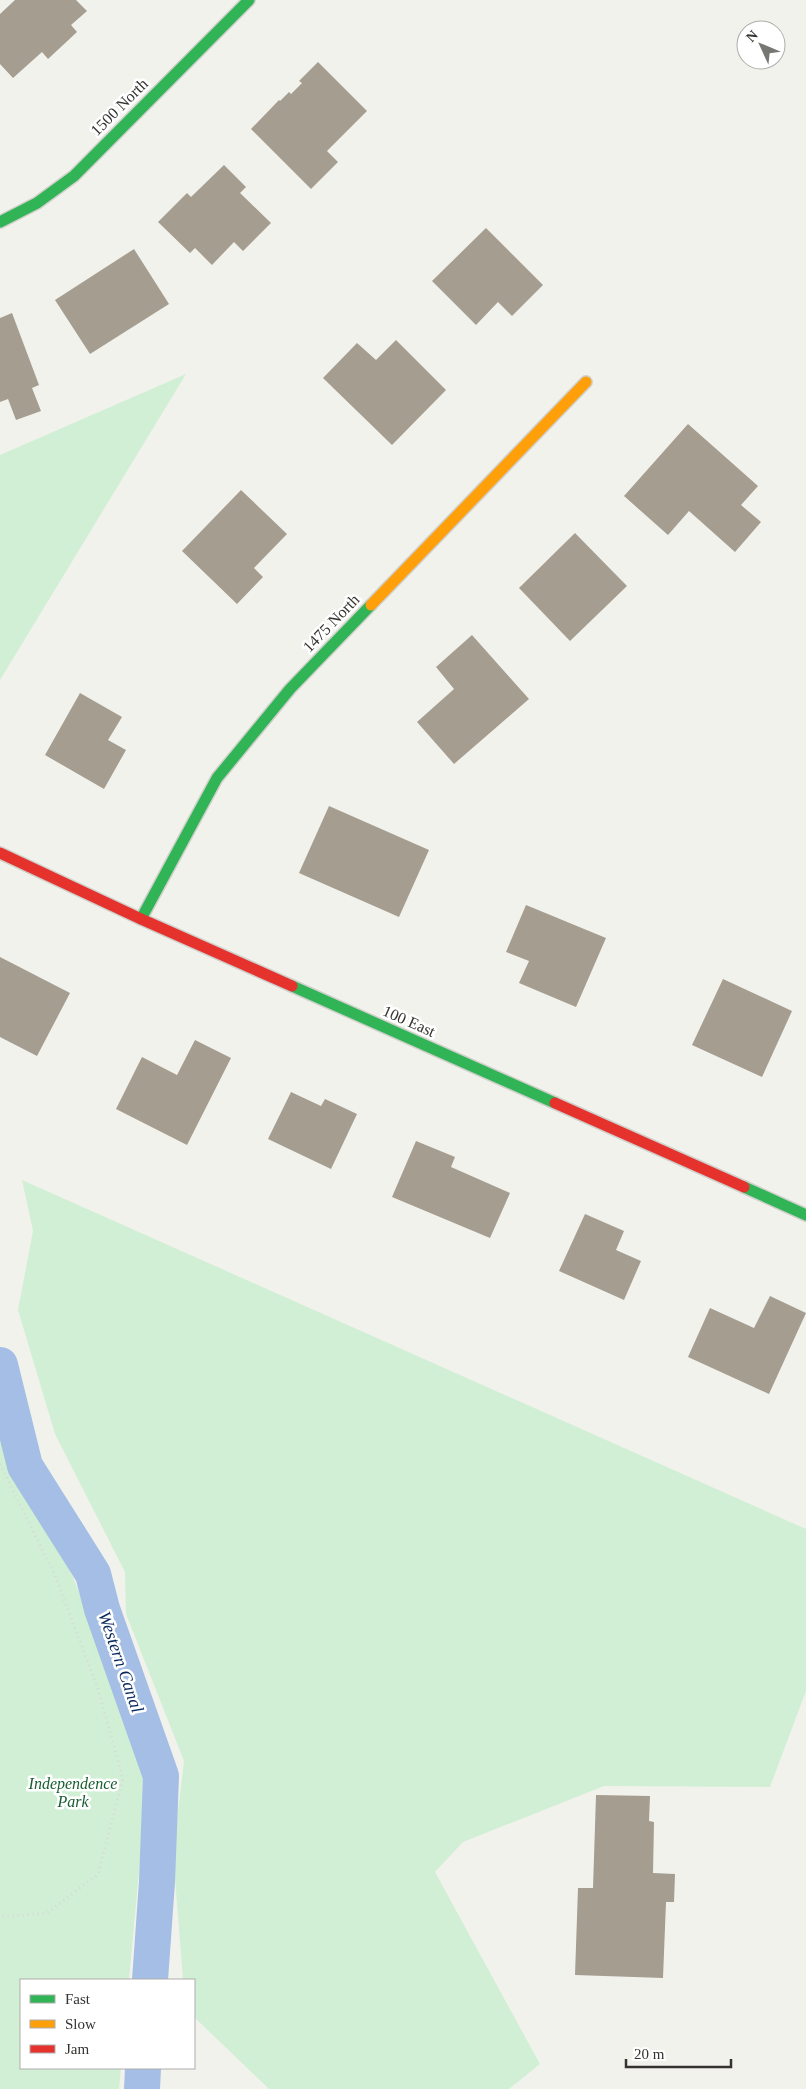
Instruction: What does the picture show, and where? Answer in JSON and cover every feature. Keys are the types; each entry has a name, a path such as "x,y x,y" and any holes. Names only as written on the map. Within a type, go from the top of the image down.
{"street":[{"name":"1500 North","path":"0,222 37,203 74,176 249,0"},
{"name":"1475 North","path":"141,919 217,778 290,689 586,382"},
{"name":"100 East","path":"0,854 141,919 806,1215"}],"path":[{"path":"0,1464 54,1573 98,1689 123,1779 98,1874 47,1913 0,1917"}],"green space":[{"path":"186,374 0,680 0,455"},
{"path":"22,1180 806,1529 806,1691 770,1787 604,1786 463,1842 435,1872 540,2064 509,2089 269,2089 195,2018 195,1979 183,1979 173,1853 184,1761 126,1614 125,1572 55,1434 18,1310 33,1231"},
{"name":"Independence Park","path":"0,1421 13,1472 73,1577 148,1775 129,1979 20,1979 20,2069 121,2069 119,2089 0,2089"}],"building":[{"path":"15,0 76,0 87,11 71,25 77,32 48,59 42,52 13,78 0,64 0,14"},
{"path":"318,62 367,111 327,151 338,162 311,189 251,129 279,100 289,92 291,94 302,83 299,81"},
{"path":"224,165 246,187 240,193 271,223 243,251 234,242 212,265 195,248 190,253 158,222 187,193 191,197"},
{"path":"486,228 543,285 512,316 498,302 476,325 432,281"},
{"path":"134,249 169,304 90,354 55,300"},
{"path":"12,313 39,385 32,388 41,411 16,420 8,399 0,402 0,318"},
{"path":"396,340 446,390 392,445 323,378 357,343 376,360"},
{"path":"688,424 758,486 741,505 761,522 735,552 689,511 668,535 624,496"},
{"path":"241,490 287,534 254,568 263,577 237,604 182,551"},
{"path":"575,533 627,586 570,641 519,588"},
{"path":"472,635 529,699 454,764 417,722 454,689 436,667"},
{"path":"80,693 122,717 108,740 126,750 104,789 45,755"},
{"path":"329,806 429,850 399,917 299,873"},
{"path":"526,905 606,938 576,1007 519,983 529,961 506,952"},
{"path":"0,957 70,993 37,1056 0,1037"},
{"path":"723,979 792,1011 762,1077 692,1045"},
{"path":"195,1040 231,1058 187,1145 116,1109 142,1057 177,1075"},
{"path":"291,1092 321,1106 325,1099 357,1114 331,1169 268,1139"},
{"path":"416,1141 455,1157 451,1167 510,1193 490,1238 392,1197"},
{"path":"585,1214 624,1231 616,1250 641,1261 624,1300 559,1271"},
{"path":"770,1296 806,1313 769,1394 688,1357 710,1308 754,1328"},
{"path":"596,1795 650,1796 649,1821 654,1822 653,1873 675,1874 674,1902 666,1902 663,1978 575,1975 578,1888 593,1888"}],"waterway":[{"name":"Western Canal","path":"0,1365 25,1466 93,1574 102,1609 161,1776 157,1882 150,1979"},
{"name":"Western Canal","path":"142,2089 143,2069"}],"traffic: fast":[{"path":"0,222 37,203 74,176 249,0"},
{"path":"141,919 217,778 290,689 371,605"},
{"path":"292,986 555,1103"},
{"path":"744,1187 806,1215"}],"traffic: slow":[{"path":"371,605 586,382"}],"traffic: jam":[{"path":"0,853 141,919 292,986"},
{"path":"555,1103 744,1187"}]}
